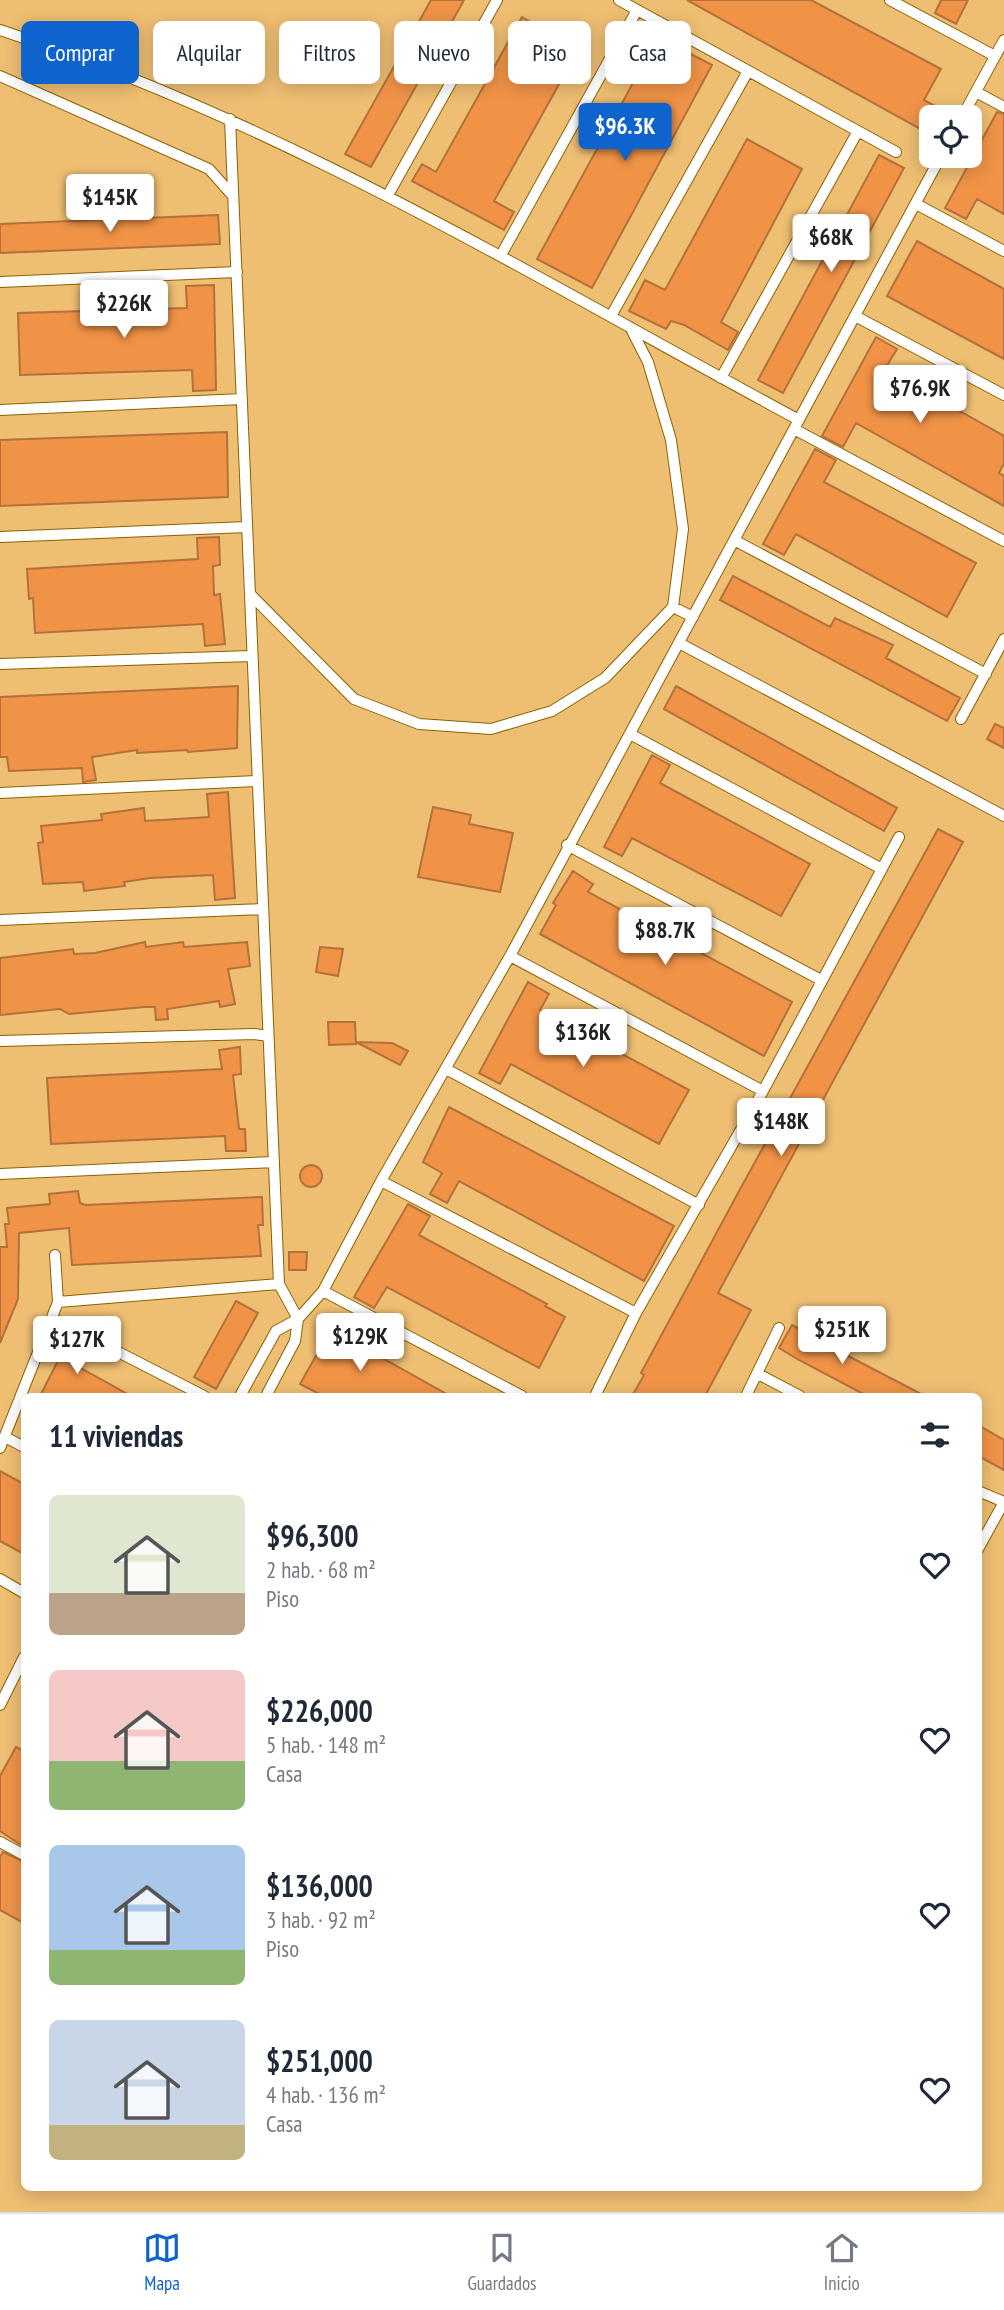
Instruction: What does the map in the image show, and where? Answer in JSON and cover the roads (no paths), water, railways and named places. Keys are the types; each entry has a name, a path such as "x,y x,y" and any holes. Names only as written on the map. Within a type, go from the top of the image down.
{"lane":[{"path":"388,195 497,0"},
{"path":"619,0 896,152"},
{"path":"890,0 995,56"},
{"path":"501,255 637,10"},
{"path":"0,30 65,52 230,119 388,195 611,316 721,378 797,425 1004,541"},
{"path":"969,105 1004,40"},
{"path":"611,316 748,71"},
{"path":"0,76 209,169 233,196"},
{"path":"976,92 1004,107"},
{"path":"230,119 279,1284 298,1319 295,1341 268,1393"},
{"path":"721,378 858,131"},
{"path":"242,1393 276,1331 298,1319 323,1291 381,1181 510,956 936,168"},
{"path":"916,204 1004,251"},
{"path":"0,282 237,272"},
{"path":"855,316 1004,395"},
{"path":"250,594 354,699 419,724 491,729 552,710 606,678 673,607 683,529 671,440 648,362 630,327"},
{"path":"0,410 242,399"},
{"path":"0,537 247,527"},
{"path":"734,540 986,674"},
{"path":"673,607 693,617"},
{"path":"961,719 1004,639"},
{"path":"679,643 1004,816"},
{"path":"0,664 253,656"},
{"path":"630,734 881,869"},
{"path":"0,793 258,781"},
{"path":"596,1393 636,1312 763,1091 898,837"},
{"path":"568,845 821,980"},
{"path":"0,920 263,909"},
{"path":"510,956 763,1091"},
{"path":"0,1041 254,1034 268,1036"},
{"path":"446,1069 699,1205"},
{"path":"0,1174 274,1162"},
{"path":"381,1181 636,1312"},
{"path":"22,1393 58,1302 55,1255"},
{"path":"58,1302 279,1284"},
{"path":"323,1291 516,1393"},
{"path":"52,1318 198,1393"},
{"path":"748,1393 779,1328"},
{"path":"758,1374 794,1393"},
{"path":"0,1448 21,1396"},
{"path":"5,1437 21,1445"},
{"path":"982,1494 1004,1502 982,1542"},
{"path":"0,1579 21,1591"},
{"path":"0,1705 21,1663"},
{"path":"0,1842 21,1852"}]}
